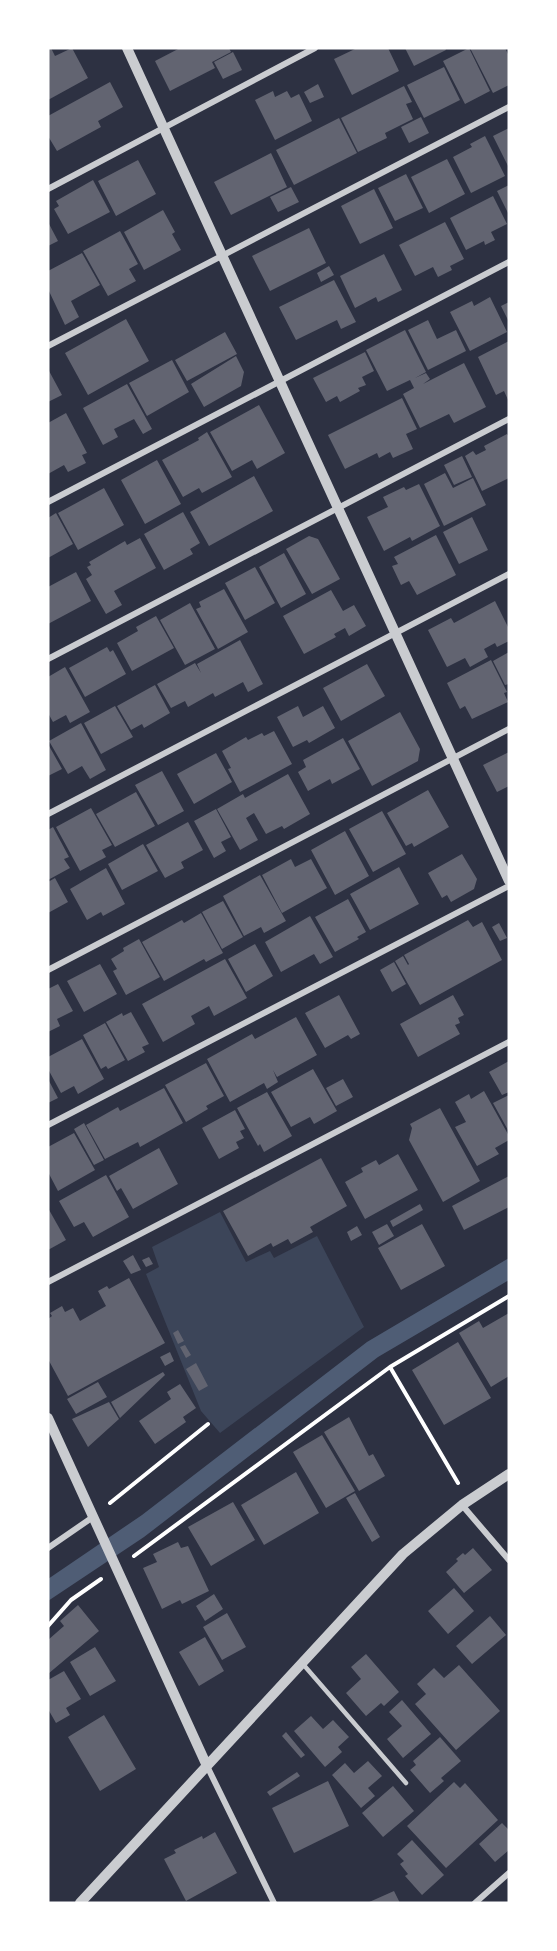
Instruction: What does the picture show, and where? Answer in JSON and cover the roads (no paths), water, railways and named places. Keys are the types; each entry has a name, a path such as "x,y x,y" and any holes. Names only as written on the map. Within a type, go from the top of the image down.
{"street":[{"path":"48,1125 509,884 127,48"},
{"path":"48,189 315,48"},
{"path":"48,346 509,107"},
{"path":"48,502 509,262"},
{"path":"48,659 509,419"},
{"path":"48,814 509,574"},
{"path":"48,970 509,729"},
{"path":"48,1282 509,1042"},
{"path":"48,1418 207,1766 274,1903"},
{"path":"80,1903 403,1554 465,1503 509,1474"},
{"path":"465,1503 509,1560"},
{"path":"48,1548 93,1517"},
{"path":"475,1903 509,1873"}],"lane":[{"path":"302,1663 406,1782"}]}
